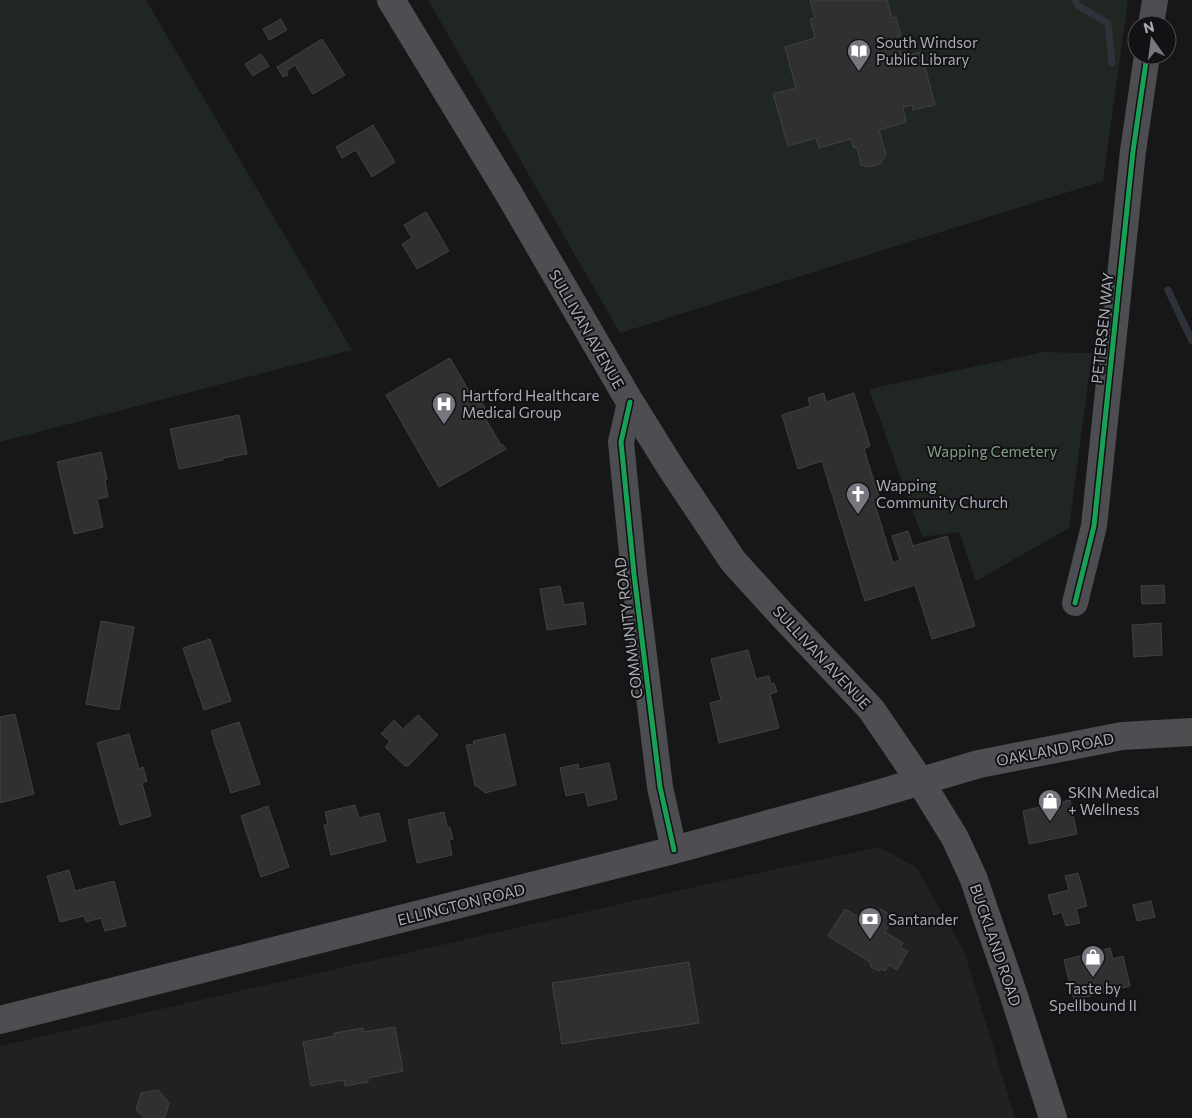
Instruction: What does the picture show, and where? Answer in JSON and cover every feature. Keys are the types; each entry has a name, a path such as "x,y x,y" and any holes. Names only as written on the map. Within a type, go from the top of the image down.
{"main road":[{"name":"SULLIVAN AVENUE","path":"391,0 509,194 670,468 733,561 870,709 920,780"},
{"name":"OAKLAND ROAD","path":"920,780 979,764 1122,736 1192,732"},
{"name":"ELLINGTON ROAD","path":"0,1020 674,850 867,797 920,780"},
{"name":"BUCKLAND ROAD","path":"920,780 955,838 973,877 1053,1118"}],"street":[{"path":"1153,15 1155,0"},
{"name":"PETERSEN WAY","path":"1075,603 1094,526 1133,151 1146,65"},
{"name":"COMMUNITY ROAD","path":"630,402 620,442 660,787 674,850"}],"shaded area":[{"path":"879,847 917,868 965,954 1015,1118 0,1118 0,1046 703,885"}],"green space":[{"path":"0,0 146,0 352,350 0,442"},
{"path":"428,0 1128,0 1103,181 620,333"},
{"name":"Wapping Cemetery","path":"1043,352 1092,353 1069,528 976,581 959,532 922,537 869,389"}],"building":[{"name":"South Windsor Public Library","path":"810,0 887,0 892,18 896,17 901,36 896,37 902,57 921,52 935,105 913,110 912,105 903,107 906,122 879,130 886,155 880,164 869,167 861,165 857,147 854,148 851,139 819,148 816,138 788,146 773,94 796,88 785,47 815,38 810,19 815,18"},
{"path":"281,19 287,30 269,40 263,29"},
{"path":"322,39 345,75 313,94 295,65 286,71 288,75 283,77 277,67"},
{"path":"261,54 269,66 253,76 245,64"},
{"path":"373,125 395,162 372,177 356,150 342,158 336,147"},
{"path":"426,212 449,251 417,269 402,244 412,238 404,225"},
{"path":"450,358 469,391 461,395 462,398 475,391 485,408 481,411 501,445 506,449 439,487 386,395"},
{"name":"Wapping Community Church","path":"824,393 826,402 854,393 870,446 864,449 879,497 873,498 893,563 900,560 892,536 908,531 913,546 947,536 975,626 932,639 915,585 865,601 822,461 798,469 782,415 810,406 808,398"},
{"path":"239,415 247,454 179,469 170,429"},
{"path":"101,452 107,479 105,481 108,497 97,499 103,527 74,534 57,462"},
{"path":"1164,585 1165,603 1142,604 1141,586"},
{"path":"560,586 564,605 583,602 586,624 547,630 540,589"},
{"path":"101,621 134,627 119,710 86,704"},
{"path":"1161,623 1162,655 1134,657 1132,625"},
{"path":"210,639 231,701 204,710 183,648"},
{"path":"748,650 756,679 769,676 771,684 774,683 777,692 770,694 779,728 719,743 710,703 721,700 711,659"},
{"path":"15,714 34,794 0,803 0,717"},
{"path":"418,715 438,735 408,766 405,766 385,747 390,741 381,734 394,720 403,729"},
{"path":"239,722 260,784 231,793 211,731"},
{"path":"129,734 139,769 143,767 147,781 142,783 151,816 120,825 97,743"},
{"path":"505,734 516,785 485,793 475,786 466,745 474,744 473,741"},
{"path":"609,763 617,799 588,806 585,792 566,796 560,768 578,764 579,769"},
{"path":"1070,800 1077,834 1029,844 1023,811"},
{"path":"355,805 359,818 379,813 386,841 331,855 324,825 328,824 325,812"},
{"path":"268,806 289,867 261,877 241,816"},
{"path":"444,812 447,827 450,828 453,839 449,840 452,855 417,863 408,820"},
{"path":"69,870 75,891 114,881 126,926 105,931 101,918 86,922 84,916 60,922 47,876"},
{"path":"1078,873 1087,906 1076,909 1080,923 1066,926 1062,912 1054,915 1048,895 1069,890 1065,876"},
{"path":"1151,901 1155,917 1137,921 1133,905"},
{"path":"845,909 872,925 881,909 894,917 885,932 903,943 900,947 908,951 897,970 889,965 885,971 881,969 879,971 871,967 870,962 828,936"},
{"path":"1110,948 1113,959 1123,956 1130,986 1074,1000 1064,960"},
{"path":"689,962 699,1023 562,1044 552,983"},
{"path":"395,1027 403,1071 368,1078 368,1082 345,1086 344,1080 311,1086 303,1042 335,1036 334,1033 363,1028 364,1032"},
{"path":"158,1090 169,1103 165,1117 145,1118 136,1110 141,1093"}],"waterway":[{"path":"1075,0 1078,6 1108,23 1112,63"},
{"path":"1168,290 1192,341"}],"cycle path":[{"path":"1075,603 1094,526 1133,151 1146,65"},
{"path":"630,402 621,442 634,574 660,787 674,850"}],"place":[{"name":"South Windsor Public Library","path":"859,72"},
{"name":"Hartford Healthcare Medical Group","path":"444,425"},
{"name":"Wapping Community Church","path":"858,515"},
{"name":"SKIN Medical + Wellness","path":"1050,822"},
{"name":"Santander","path":"870,940"},
{"name":"Taste by Spellbound II","path":"1093,978"}]}
